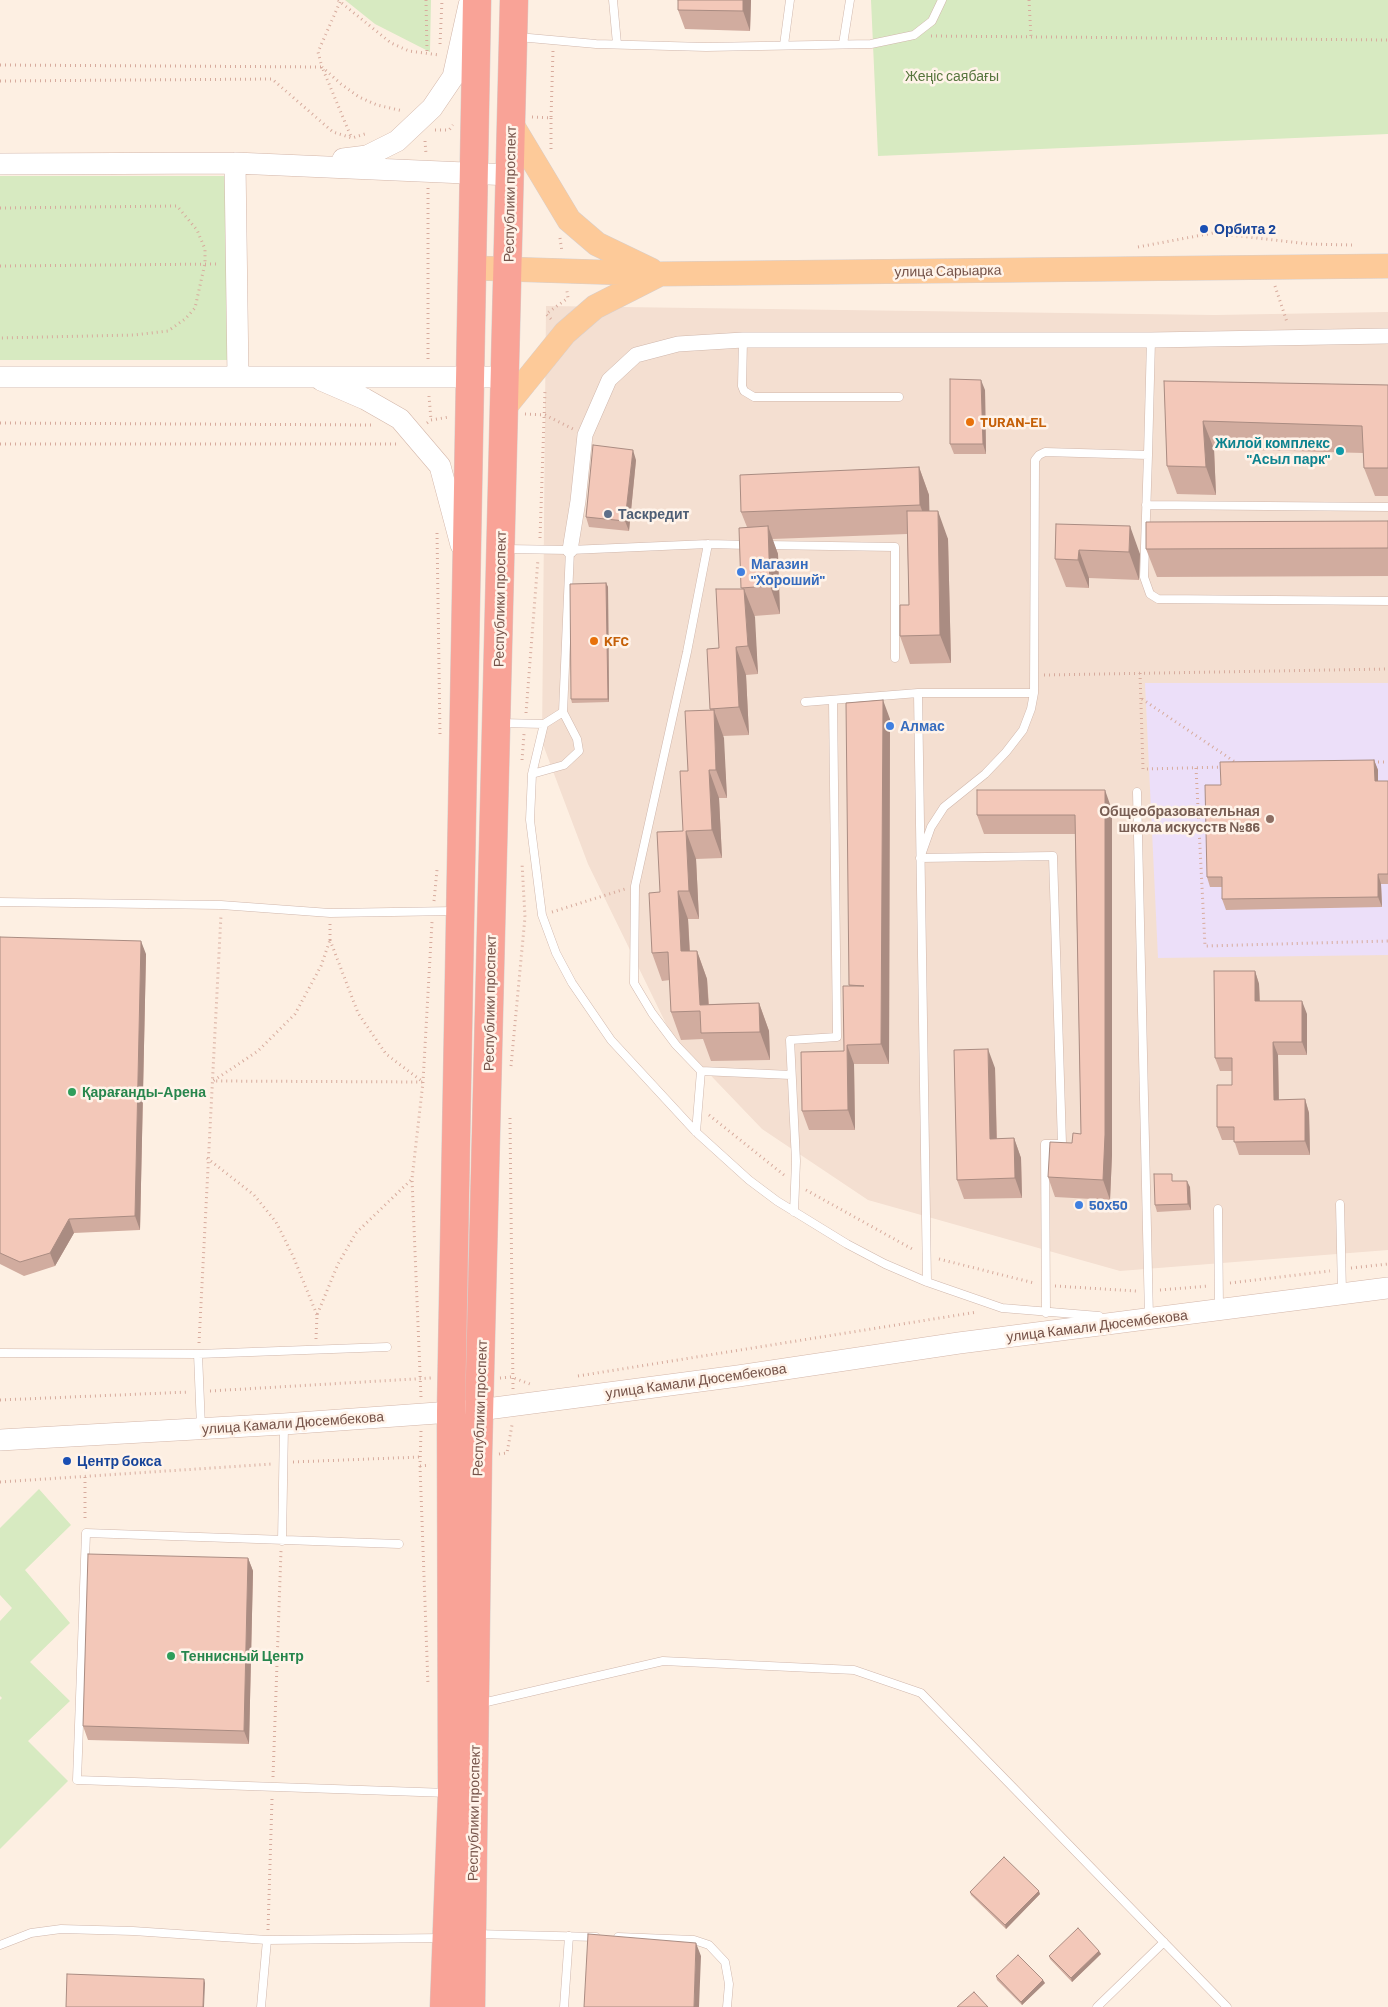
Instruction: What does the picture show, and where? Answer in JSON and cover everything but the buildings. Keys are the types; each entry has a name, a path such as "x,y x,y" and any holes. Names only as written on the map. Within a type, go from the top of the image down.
{"highway":[{"name":"Республики проспект","path":"471,2007 458,1936 452,1794 452,1411 474,268 473,174 477,0"},
{"name":"Республики проспект","path":"444,2007 458,1936 476,1704 479,1410 509,271 514,0"}],"main road":[{"path":"262,164 360,158 397,141 409,119 432,108 453,77 470,0"},
{"path":"512,125 569,220 597,244 660,274"},
{"path":"0,164 235,163 511,175"},
{"path":"235,163 238,377"},
{"name":"улица Сарыарка","path":"474,268 509,271 564,270 660,274 1388,266"},
{"path":"505,407 566,332 596,307 660,274"},
{"path":"312,376 365,399 400,419 440,466 467,568"},
{"path":"0,377 505,377"},
{"name":"улица Камали Дюсембекова","path":"0,1440 284,1424 479,1410 1388,1288"}],"street":[{"path":"570,550 578,501 584,435 609,380 636,355 678,344 743,340 1151,340 1388,336"}],"lane":[{"path":"613,0 617,44"},
{"path":"784,45 790,0"},
{"path":"843,44 850,0"},
{"path":"514,37 617,44 706,47 871,44 914,35 932,21 942,0"},
{"path":"743,340 742,386 744,391 754,397 899,397"},
{"path":"1151,340 1144,577 1150,594 1158,599 1388,601"},
{"path":"920,858 931,827 944,807 985,774 1006,752 1023,730 1031,710 1034,693 1035,460 1038,455 1045,452 1148,455"},
{"path":"1146,505 1388,508"},
{"path":"708,544 687,652 634,886 634,983 652,1013 676,1045 701,1071 791,1075"},
{"path":"501,549 570,550 708,544 895,547 895,658"},
{"path":"532,774 564,765 579,751 577,739 563,712 570,550"},
{"path":"806,702 918,693 1034,693"},
{"path":"918,693 928,1282"},
{"path":"794,1212 796,1160 790,1040 837,1037 833,700"},
{"path":"497,723 544,724 563,712"},
{"path":"544,724 532,774 530,820 542,915 556,953 577,991 612,1040 696,1132 749,1180 794,1212 885,1264 928,1282 1002,1308 1046,1313 1149,1319 1137,792"},
{"path":"920,858 1053,856 1062,1144 1045,1144 1046,1313"},
{"path":"0,902 222,905 330,913 461,911"},
{"path":"696,1132 701,1071"},
{"path":"1340,1204 1342,1294"},
{"path":"1218,1210 1220,1310"},
{"path":"0,1353 198,1354 387,1347"},
{"path":"198,1354 201,1429"},
{"path":"282,1541 284,1424"},
{"path":"399,1544 86,1533 78,1780 452,1794"},
{"path":"476,1704 663,1661 854,1670 921,1693 1227,2007"},
{"path":"0,1945 32,1933 61,1929 133,1931 267,1940 458,1936 569,1936 694,1940 709,1945 725,1962 729,1984 727,2007"},
{"path":"564,2007 569,1936"},
{"path":"261,2007 267,1940"},
{"path":"1097,2007 1164,1942"}],"path":[{"path":"426,0 427,53"},
{"path":"436,62 439,55 442,0"},
{"path":"1028,0 1031,37"},
{"path":"360,158 322,67 318,52 339,1 391,43 409,51 439,55"},
{"path":"909,36 1388,40"},
{"path":"0,65 322,67 359,97 377,105 408,113 409,119 424,130 428,172 428,376 431,420"},
{"path":"0,81 272,79 333,132 352,138 371,132"},
{"path":"0,208 177,206 196,230 205,250 205,263 195,308 185,319 168,331 134,335 0,338"},
{"path":"1129,249 1213,233 1309,244 1358,244"},
{"path":"0,266 205,263"},
{"path":"521,762 539,550 545,415"},
{"path":"0,423 375,425"},
{"path":"0,444 403,444 397,438"},
{"path":"437,523 440,739"},
{"path":"1034,675 1388,669"},
{"path":"1140,674 1141,698 1144,769 1242,766 1141,698"},
{"path":"1368,762 1388,762"},
{"path":"1196,768 1205,946 1388,941"},
{"path":"511,1075 518,970 525,917 522,861"},
{"path":"0,1482 283,1463 420,1457 422,1414 412,1179 423,1082 433,911 438,865"},
{"path":"542,915 634,886"},
{"path":"198,1354 222,905"},
{"path":"213,1081 258,1051 294,1014 321,966 330,940 358,1013 386,1054 423,1082"},
{"path":"213,1081 423,1082"},
{"path":"698,1106 795,1184 927,1256 1046,1286 1148,1291 1219,1285 1388,1264"},
{"path":"510,1114 511,1377"},
{"path":"207,1158 254,1195 276,1222 293,1256 317,1315"},
{"path":"316,1349 317,1315 338,1264 356,1233 412,1179"},
{"path":"420,1466 428,1694"},
{"path":"85,1477 86,1533"},
{"path":"267,1940 282,1541"}],"shaded area":[{"path":"546,306 1215,315 1388,312 1388,1250 1120,1271 868,1200 762,1129 671,1034 588,864 542,742"},
{"name":"Общеобразовательная школа искусств №86","path":"1145,683 1388,683 1388,955 1158,958"}],"green space":[{"path":"345,0 431,0 430,52 375,24"},
{"name":"Жеңіс саябағы","path":"871,0 1388,0 1388,134 878,156"},
{"path":"0,176 233,176 228,360 0,360"},
{"path":"39,1489 71,1525 25,1570 70,1623 30,1662 70,1701 28,1741 68,1781 0,1849 0,1700 2,1698 0,1696 0,1621 12,1608 0,1595 0,1528"}],"place":[{"name":"Орбита 2","path":"1204,229"},
{"name":"TURAN-EL","path":"970,422"},
{"name":"Жилой комплекс \"Асыл парк\"","path":"1340,451"},
{"name":"Таскредит","path":"608,514"},
{"name":"Магазин \"Хороший\"","path":"741,572"},
{"name":"KFC","path":"594,641"},
{"name":"Алмас","path":"890,726"},
{"name":"Общеобразовательная школа искусств №86","path":"1270,819"},
{"name":"Қарағанды-Арена","path":"72,1092"},
{"name":"50х50","path":"1079,1205"},
{"name":"Центр бокса","path":"67,1461"},
{"name":"Теннисный Центр","path":"171,1656"}]}
